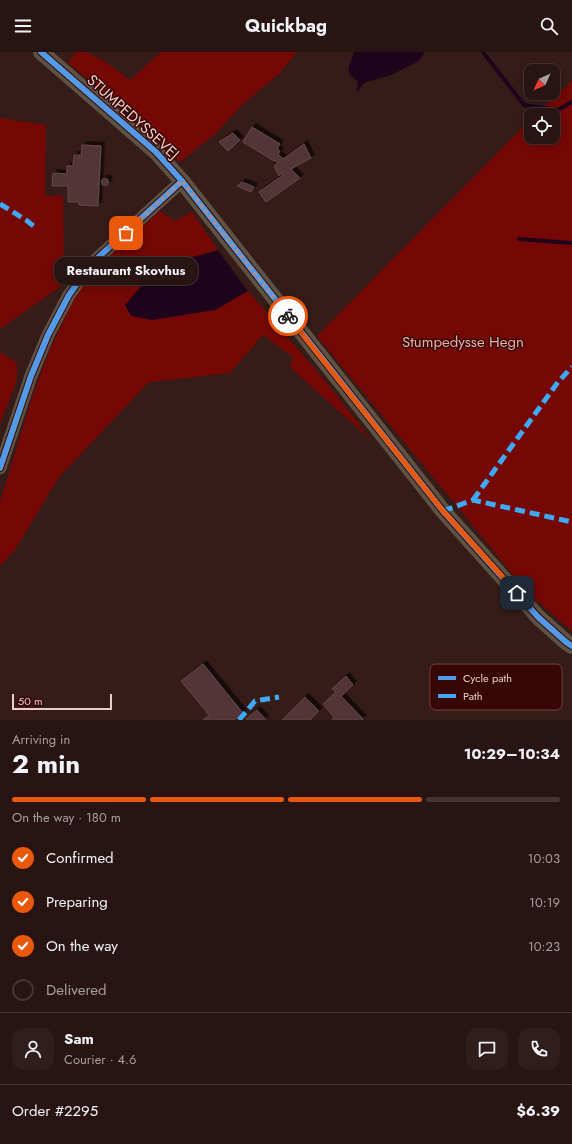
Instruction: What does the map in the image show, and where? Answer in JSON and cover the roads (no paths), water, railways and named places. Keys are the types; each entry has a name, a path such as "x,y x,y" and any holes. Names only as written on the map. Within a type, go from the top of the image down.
{"street":[{"name":"STUMPEDYSSEVEJ","path":"41,52 156,152 182,181 244,262 443,511 538,617 572,646"},
{"path":"0,468 34,369 48,335 69,295 91,264 182,181"}],"waterway":[{"path":"483,52 524,105 558,110 572,102"},
{"path":"519,239 572,243"}],"place":[{"name":"Restaurant Skovhus","path":"126,233"}],"park label":[{"name":"Stumpedysse Hegn","path":"463,342"}]}
